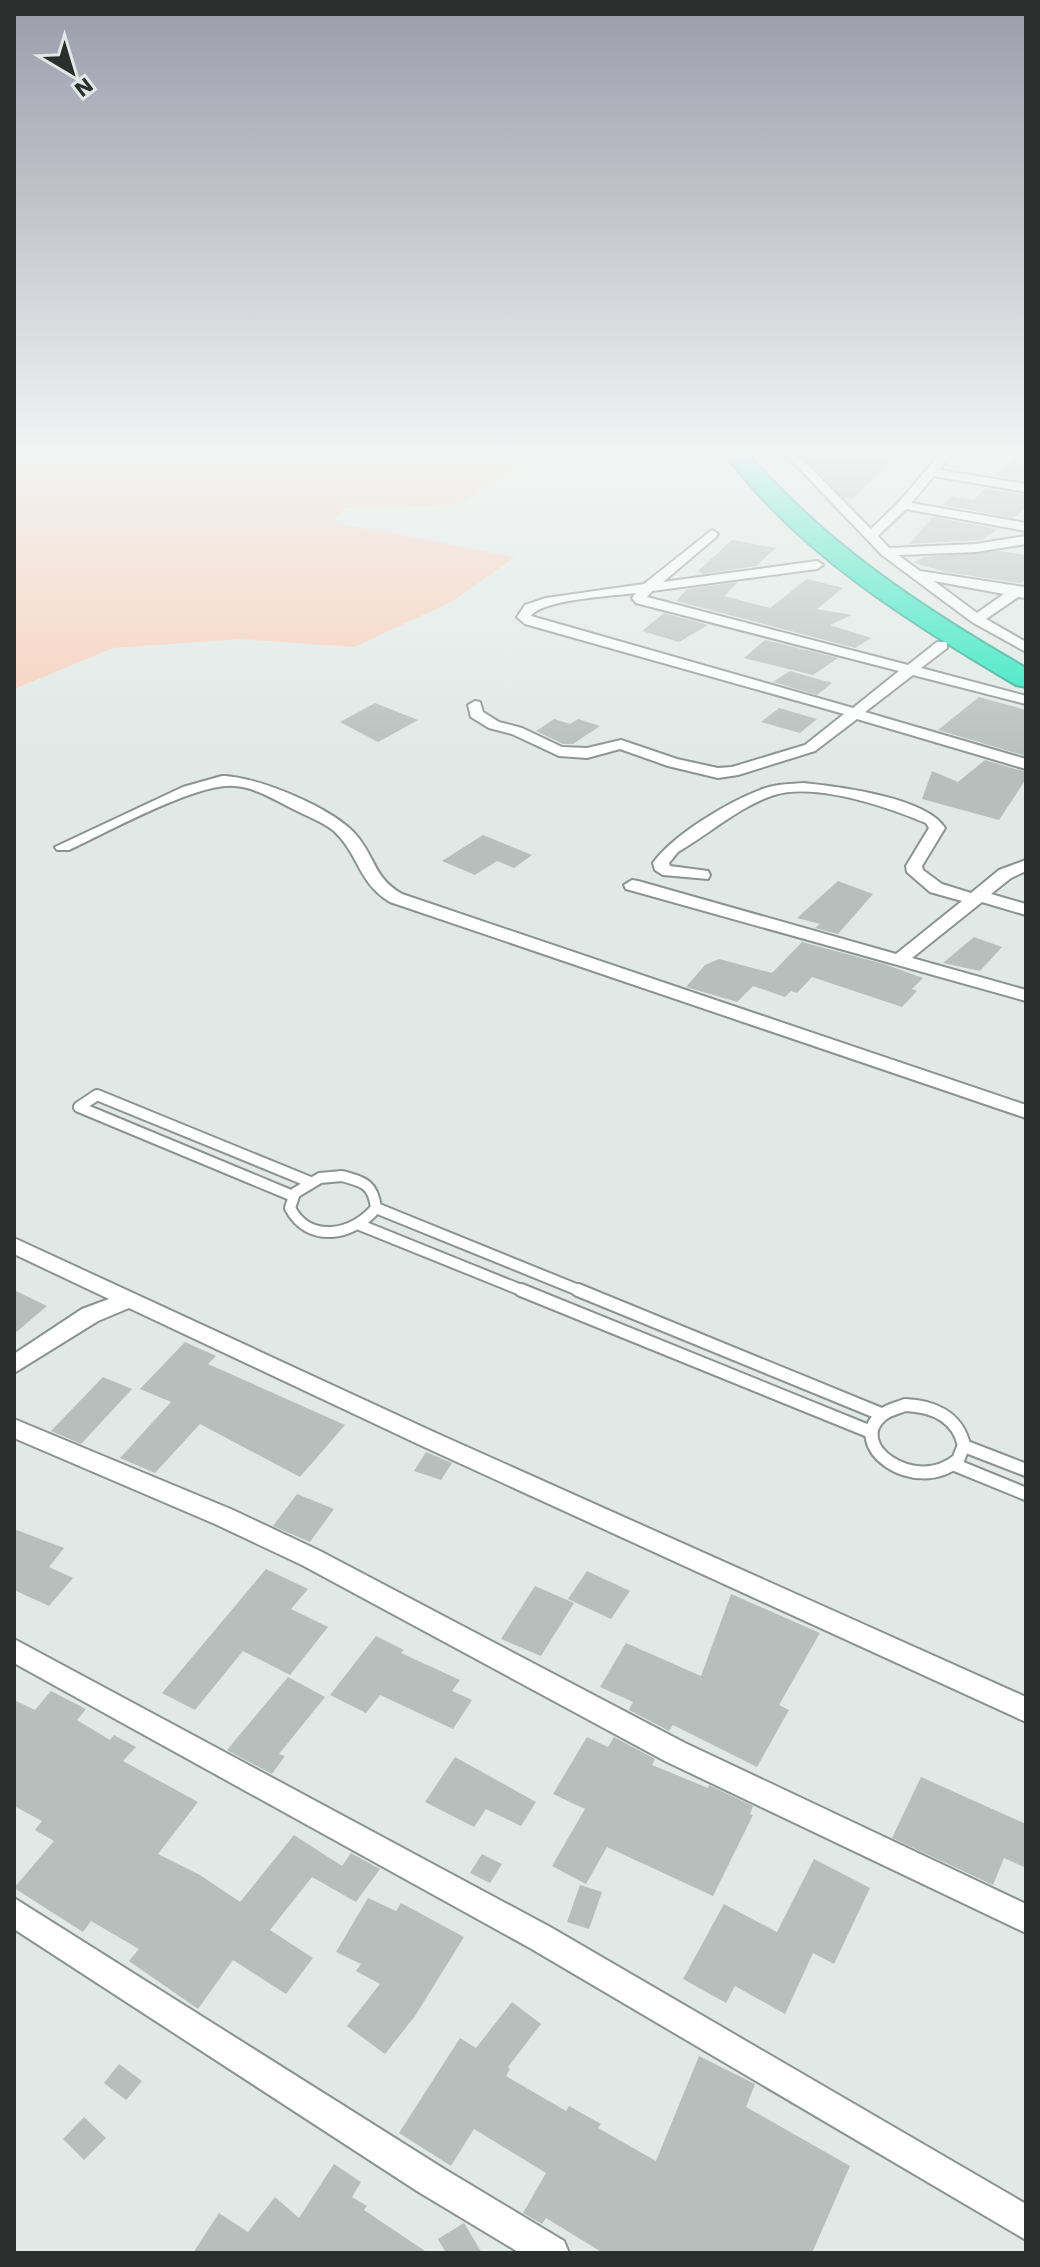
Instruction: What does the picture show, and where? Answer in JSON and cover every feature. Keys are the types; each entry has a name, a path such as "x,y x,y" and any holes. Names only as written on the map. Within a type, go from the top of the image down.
{"highway":[{"path":"842,555 945,631 1026,679"},
{"path":"860,555 941,613 1026,665"}],"street":[{"path":"687,555 639,598 1026,700"},
{"path":"889,555 977,619 1026,648"},
{"path":"817,565 551,601 530,608 524,617 1026,764"},
{"path":"912,573 1022,591"},
{"path":"977,619 1022,591"},
{"path":"475,705 476,714 494,725 517,731 559,751 587,753 621,744 673,763 725,773 810,748 942,645"},
{"path":"63,847 189,790 222,781 253,785 345,833 379,888 396,898 1026,1112"},
{"path":"702,875 666,871 661,863 672,849 766,793 787,787 812,788 860,798 932,820 937,828 914,866 915,872 936,888 1026,910"},
{"path":"901,959 1005,874 1026,865"},
{"path":"632,885 1026,996"},
{"path":"14,1245 428,1439 1026,1710"},
{"path":"14,1365 90,1315 130,1299"},
{"path":"14,1428 224,1517 311,1558 675,1752 1026,1919"},
{"path":"14,1650 541,1938 1026,2223"},
{"path":"14,1912 429,2179 552,2253"}],"lane":[{"path":"293,1196 79,1107 97,1095 310,1182"},
{"path":"331,1176 353,1177 369,1186 376,1200 376,1208 360,1225 338,1232 306,1227 292,1215 293,1196 310,1182 331,1176"},
{"path":"376,1208 881,1414"},
{"path":"360,1225 871,1432"},
{"path":"905,1405 934,1409 956,1424 964,1446 962,1456 955,1465 930,1474 901,1470 878,1454 871,1432 881,1414 905,1405"},
{"path":"964,1446 1026,1470"},
{"path":"955,1465 1026,1494"}],"shaded area":[{"path":"14,555 515,557 453,601 354,647 241,639 113,648 14,689"}],"building":[{"path":"716,555 768,555 756,566 703,574 698,571"},
{"path":"1026,555 1026,580 1020,583 946,572 914,563 923,557"},
{"path":"807,579 843,588 817,609 852,615 830,625 871,638 855,648 676,601 687,589 738,582 724,596 770,608"},
{"path":"664,613 708,625 679,642 642,631"},
{"path":"765,640 838,658 813,675 744,658"},
{"path":"790,671 832,683 817,695 773,682"},
{"path":"979,697 1026,710 1026,756 938,730"},
{"path":"375,703 418,720 378,742 340,722"},
{"path":"779,708 817,719 800,733 761,722"},
{"path":"554,719 570,724 578,719 600,726 573,744 563,744 536,731"},
{"path":"985,760 1026,772 1026,779 999,820 922,799 932,771 958,782"},
{"path":"483,835 532,855 514,868 497,861 475,875 442,861"},
{"path":"838,881 873,894 838,934 815,928 820,924 797,918"},
{"path":"974,937 1002,947 980,971 943,963"},
{"path":"802,942 923,978 912,989 917,991 902,1007 812,977 797,993 791,991 785,997 753,986 737,1002 686,987 705,965 719,959 772,973"},
{"path":"14,1290 47,1306 14,1334"},
{"path":"185,1342 216,1356 208,1364 345,1425 300,1477 200,1424 155,1473 120,1458 171,1402 140,1389"},
{"path":"103,1377 132,1389 81,1444 51,1431"},
{"path":"426,1452 452,1463 441,1480 414,1471"},
{"path":"297,1494 334,1509 310,1542 273,1526"},
{"path":"14,1529 64,1548 49,1567 73,1578 49,1606 14,1590"},
{"path":"266,1569 308,1589 291,1609 328,1627 290,1675 243,1651 195,1710 162,1693"},
{"path":"587,1571 630,1591 611,1619 568,1599"},
{"path":"535,1586 574,1603 541,1656 501,1639"},
{"path":"731,1594 820,1633 779,1705 789,1710 757,1767 673,1725 669,1731 629,1710 633,1702 600,1687 626,1643 701,1676"},
{"path":"376,1636 404,1650 401,1653 460,1680 452,1691 472,1700 453,1729 380,1695 366,1713 330,1695"},
{"path":"288,1677 325,1697 279,1754 285,1756 272,1774 227,1750"},
{"path":"51,1691 86,1709 77,1720 110,1740 114,1735 136,1747 123,1761 198,1802 158,1854 200,1875 240,1902 294,1835 342,1866 351,1853 380,1869 356,1902 312,1877 270,1930 313,1958 286,1994 233,1960 198,2009 129,1961 139,1949 91,1921 83,1932 14,1888 54,1841 35,1830 42,1821 14,1806 14,1700 35,1710"},
{"path":"587,1737 608,1747 614,1737 655,1759 652,1765 708,1788 709,1785 753,1806 750,1814 753,1815 713,1896 607,1847 586,1884 552,1866 585,1809 553,1794"},
{"path":"455,1757 536,1802 521,1826 486,1809 474,1827 425,1802"},
{"path":"921,1777 1026,1824 1026,1868 1004,1858 993,1885 892,1838"},
{"path":"482,1854 502,1864 490,1883 470,1873"},
{"path":"814,1859 870,1888 834,1964 813,1953 785,2014 735,1986 726,2003 683,1979 724,1904 777,1932"},
{"path":"580,1885 602,1892 589,1929 567,1922"},
{"path":"368,1898 396,1911 401,1903 464,1937 415,2016 385,2054 347,2026 380,1984 356,1971 361,1964 336,1952"},
{"path":"512,2002 541,2024 508,2067 506,2076 566,2111 569,2106 601,2124 598,2128 656,2161 699,2056 755,2084 746,2107 850,2166 812,2253 603,2253 546,2218 542,2224 523,2213 546,2173 474,2129 451,2166 399,2133 460,2038 476,2048"},
{"path":"119,2064 142,2081 126,2100 104,2083"},
{"path":"84,2117 106,2138 84,2160 63,2139"},
{"path":"334,2164 361,2182 352,2197 367,2206 364,2210 428,2253 193,2253 219,2213 248,2232 275,2197 299,2218"},
{"path":"464,2223 482,2253 446,2253 438,2239"}]}
